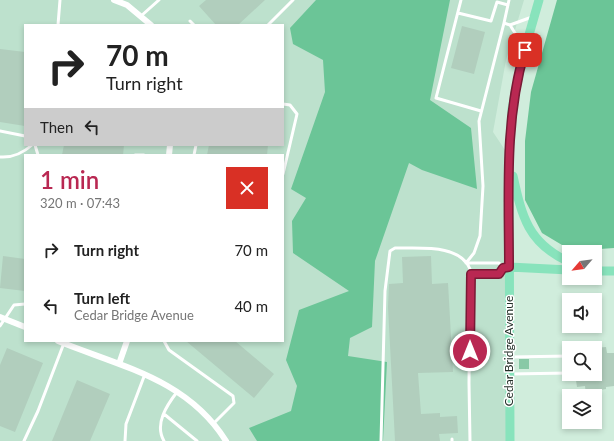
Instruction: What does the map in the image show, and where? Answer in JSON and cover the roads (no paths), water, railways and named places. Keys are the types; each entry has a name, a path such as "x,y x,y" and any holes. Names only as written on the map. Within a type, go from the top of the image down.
{"main road":[{"name":"Cedar Bridge Avenue","path":"510,441 506,267 509,156 512,109 525,50 539,0"},
{"path":"509,156 522,216 530,231 548,250 562,258"},
{"path":"506,267 562,270"},
{"path":"602,270 614,271"}],"street":[{"path":"114,0 127,5 150,24"},
{"path":"2,318 24,327"},
{"path":"61,342 145,374 177,392 202,410 214,423 226,441"},
{"path":"119,364 127,342"}],"lane":[{"path":"58,24 60,0"},
{"path":"141,16 159,0"},
{"path":"269,24 293,0"},
{"path":"461,0 436,98 481,111"},
{"path":"466,263 474,253 482,225 482,157 479,121 509,0"},
{"path":"458,13 491,21 497,2 508,5"},
{"path":"504,23 510,25 534,16"},
{"path":"190,21 193,24"},
{"path":"510,25 525,50"},
{"path":"284,104 290,105 297,114 284,170"},
{"path":"0,131 24,136"},
{"path":"0,157 8,158 24,153 33,146"},
{"path":"381,441 385,291 390,251 395,248 434,249 454,253 466,263 471,274 469,383 470,441"},
{"path":"466,263 499,263 506,267 499,274 471,274"},
{"path":"0,326 2,318 14,304 24,304"},
{"path":"24,441 38,412 61,342"},
{"path":"164,342 168,350 233,396 234,403 214,423"},
{"path":"508,357 562,356"},
{"path":"509,374 562,373"},
{"path":"125,441 126,424 145,374"},
{"path":"157,441 163,439 161,422 167,406 177,392"},
{"path":"164,414 197,441"}]}
